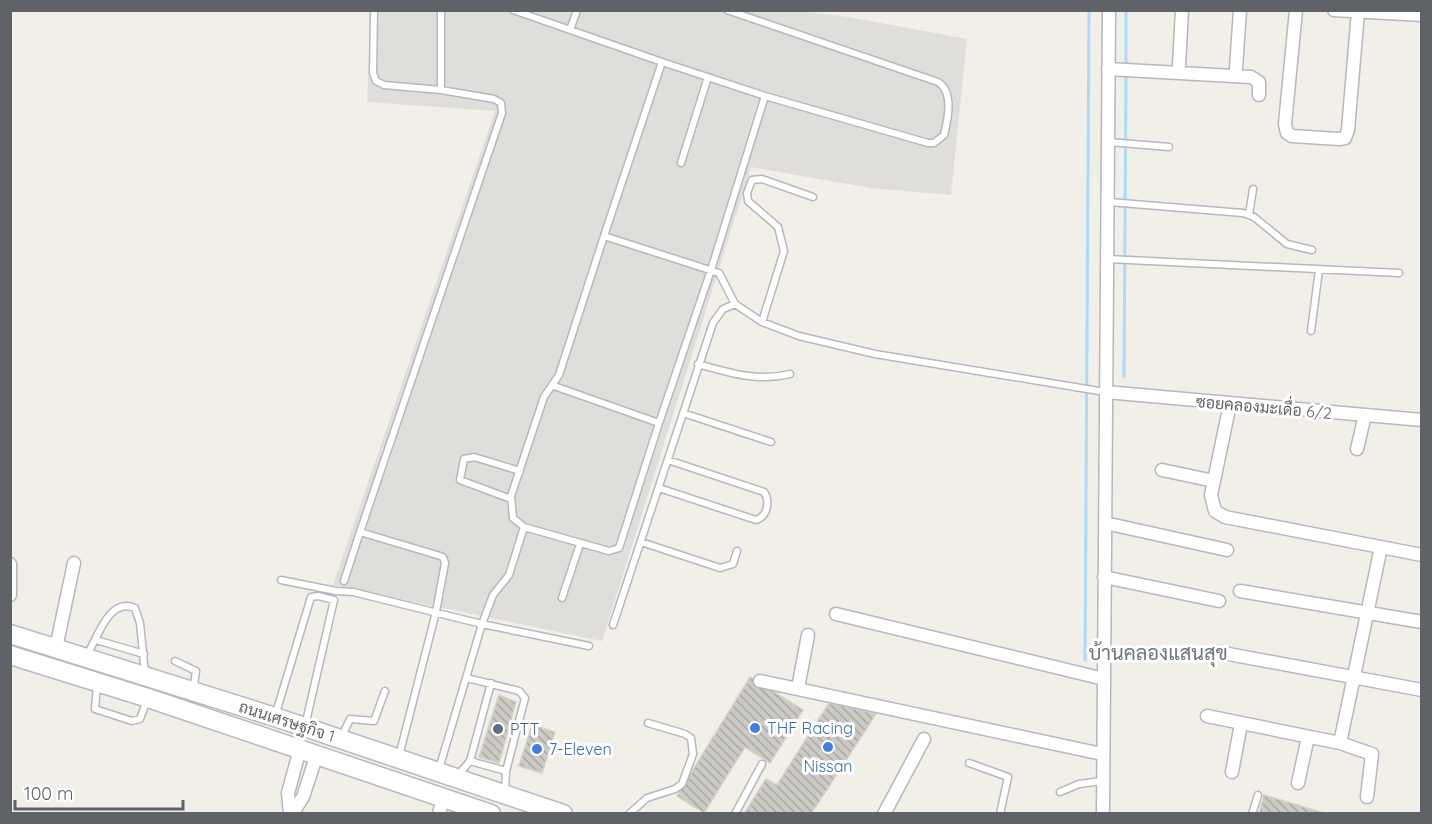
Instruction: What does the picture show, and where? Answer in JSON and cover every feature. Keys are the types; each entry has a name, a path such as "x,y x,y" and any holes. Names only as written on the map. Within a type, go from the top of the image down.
{"main road":[{"name":"ถนนเศรษฐกิจ 1","path":"10,634 275,717 563,813"},
{"name":"ถนนเศรษฐกิจ 1","path":"10,655 309,752 441,805 491,813"}],"street":[{"path":"1103,813 1109,10"},
{"path":"1179,64 1182,10"},
{"path":"1236,68 1240,10"},
{"path":"1296,10 1285,124 1287,133 1292,136 1339,139 1345,138 1348,130 1358,12"},
{"path":"1334,10 1422,15"},
{"path":"1108,69 1251,77 1259,82 1259,95"},
{"name":"ซอยคลองมะเดื่อ 6/2","path":"1106,392 1422,420"},
{"path":"1230,404 1211,502 1215,511 1225,516 1422,555"},
{"path":"1357,449 1365,415"},
{"path":"1162,470 1214,481"},
{"path":"1105,523 1227,550"},
{"path":"1340,743 1381,548"},
{"path":"56,648 74,563"},
{"path":"10,564 10,595"},
{"path":"1104,577 1219,601"},
{"path":"1240,591 1422,622"},
{"path":"836,614 1104,679"},
{"path":"798,688 808,635"},
{"path":"1218,652 1422,690"},
{"path":"760,681 1102,754"},
{"path":"1207,716 1340,743 1372,754 1367,797"},
{"path":"1232,772 1241,724"},
{"path":"1298,783 1308,737"},
{"path":"884,813 924,739"},
{"path":"291,813 303,797 309,752"}],"lane":[{"path":"344,581 502,112 501,103 495,99 441,90 384,85 376,81 373,73 374,10"},
{"path":"441,10 441,90"},
{"path":"513,10 765,96 928,143 941,139 946,129 948,94 944,86 938,82 727,10"},
{"path":"570,30 577,10"},
{"path":"662,62 554,386 544,397 511,499 513,518 524,527 609,551 619,548 711,270 765,96"},
{"path":"681,164 708,77"},
{"path":"1109,142 1169,147"},
{"path":"762,322 784,250 778,227 748,201 748,185 752,180 762,179 813,197"},
{"path":"1249,215 1253,189"},
{"path":"1109,202 1249,215 1287,244 1312,250"},
{"path":"604,236 722,275 735,303 762,322 799,336 859,351 1106,392"},
{"path":"1108,259 1399,273"},
{"path":"1311,331 1320,270"},
{"path":"613,625 698,364 717,315 735,303"},
{"path":"698,364 756,378 770,379 790,374"},
{"path":"554,386 659,423"},
{"path":"683,413 771,442"},
{"path":"511,499 460,480 462,464 464,459 474,457 520,471"},
{"path":"659,488 756,520 764,514 768,504 764,492 668,460"},
{"path":"447,775 467,678 482,624 493,595 509,575 524,527"},
{"path":"360,532 443,557 445,568 398,759"},
{"path":"641,542 720,568 733,564 737,551"},
{"path":"562,598 580,544"},
{"path":"280,580 353,592 482,624 589,646"},
{"path":"305,727 336,591"},
{"path":"275,717 311,597 318,596 334,600"},
{"path":"85,658 110,613 118,606 128,605 135,608 138,614 145,677"},
{"path":"96,640 144,654"},
{"path":"175,662 196,671 193,691"},
{"path":"467,678 519,691 525,698 506,771 505,794"},
{"path":"98,682 94,706 98,711 137,722 148,698"},
{"path":"447,775 470,761 491,683"},
{"path":"341,739 350,719 374,721 385,691"},
{"path":"629,813 647,798 675,789 682,784 693,754 691,738 686,734 648,723"},
{"path":"470,761 506,771"},
{"path":"969,763 1008,777 1000,813"},
{"path":"735,813 762,764"},
{"path":"1060,792 1079,784 1102,781"},
{"path":"1252,813 1258,795"}],"shaded area":[{"path":"791,10 848,17 967,39 951,195 871,188 751,167 602,641 333,585 495,111 367,102 371,11"}],"building":[{"name":"THF Racing","path":"750,677 803,710 770,763 745,747 704,813 677,796"},
{"name":"PTT","path":"499,695 516,702 499,763 479,757"},
{"name":"Nissan","path":"829,703 876,714 811,814 744,814 766,779 777,785"},
{"name":"7-Eleven","path":"532,725 555,732 542,773 519,766"},
{"path":"1264,795 1327,814 1259,814"}],"waterway":[{"path":"1085,660 1089,10"},
{"path":"1126,10 1126,66"},
{"path":"1124,377 1126,73"}],"place":[{"name":"THF Racing","path":"755,728"},
{"name":"PTT","path":"498,729"},
{"name":"Nissan","path":"828,747"},
{"name":"7-Eleven","path":"537,749"}],"district":[{"name":"บ้านคลองแสนสุข","path":"1158,653"}]}
